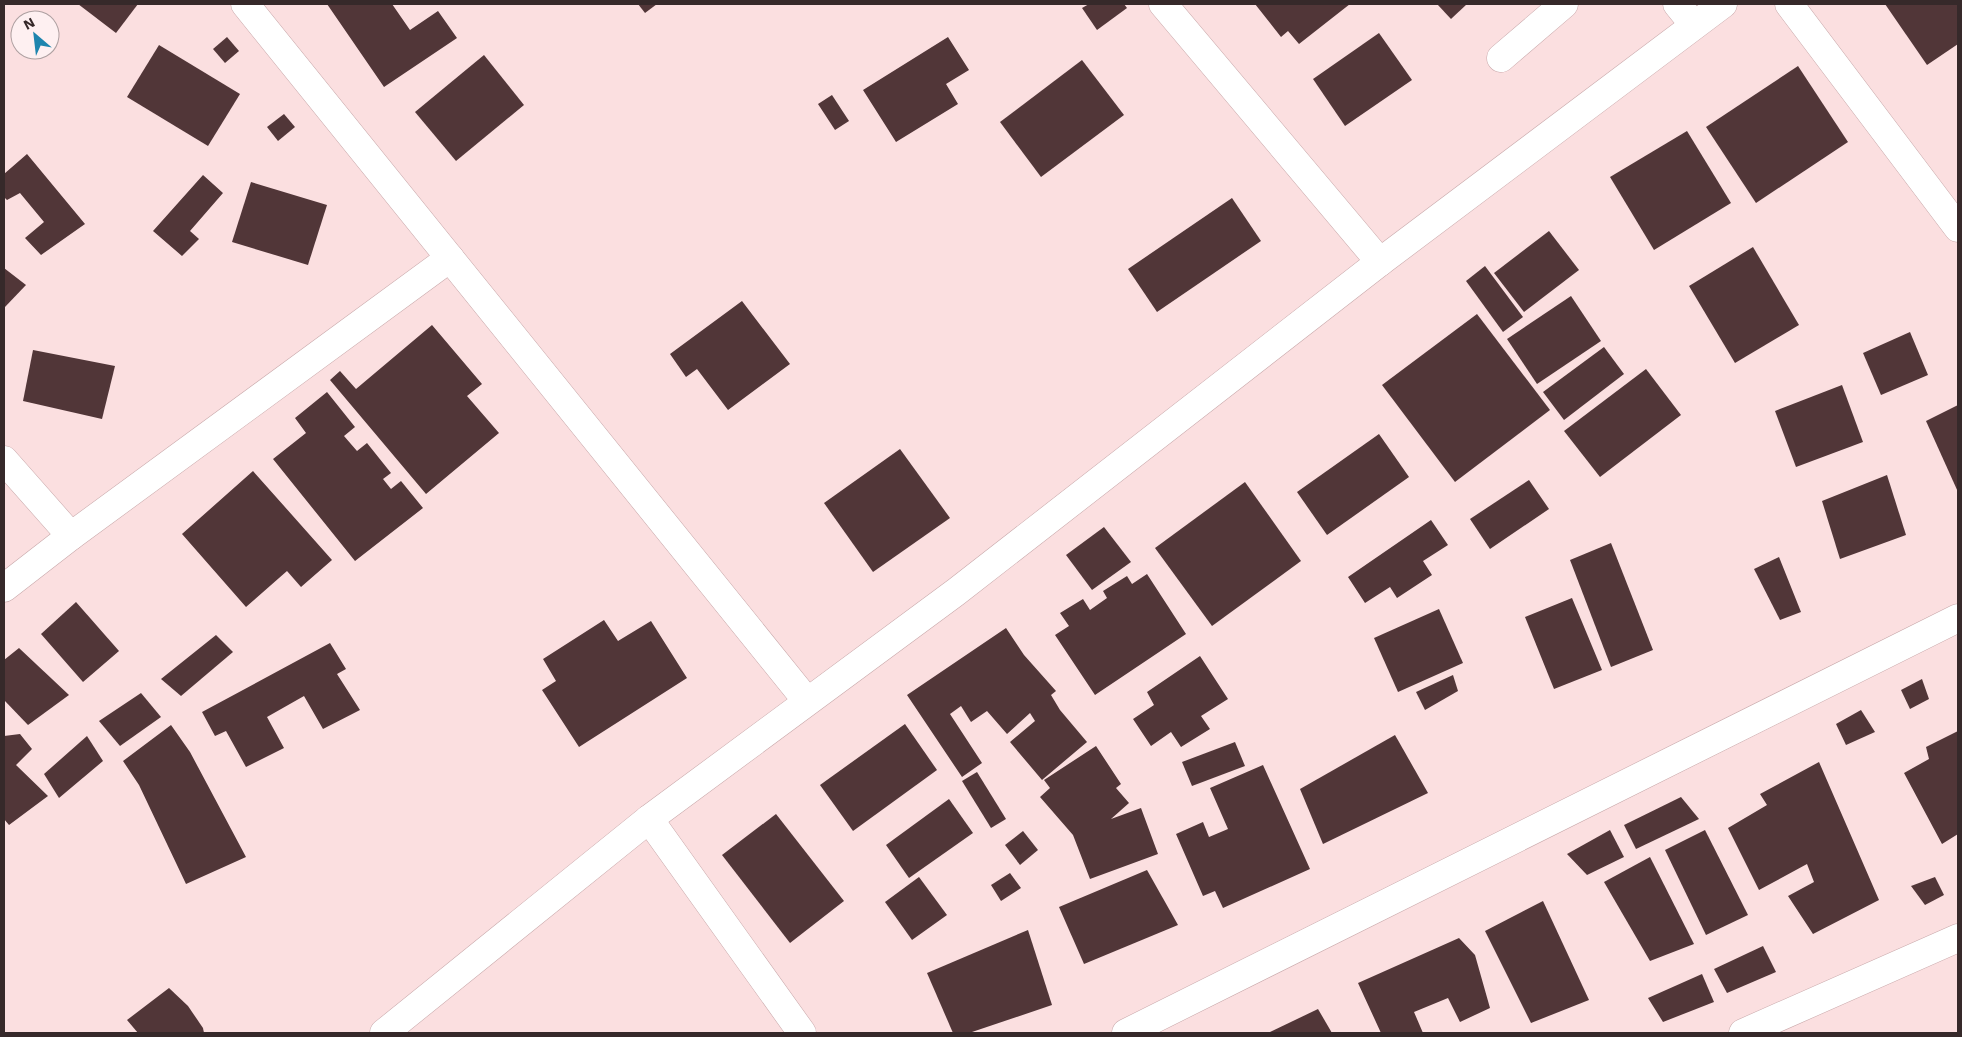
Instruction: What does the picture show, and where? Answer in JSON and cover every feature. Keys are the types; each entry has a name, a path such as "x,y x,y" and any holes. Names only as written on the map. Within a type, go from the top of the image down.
{"street":[{"path":"244,4 807,701"},
{"path":"1163,4 1380,262"},
{"path":"1500,58 1564,4"},
{"path":"1677,4 1694,25"},
{"path":"384,1033 649,819 964,586 1380,262 1723,4"},
{"path":"1788,4 1958,228"},
{"path":"4,588 71,536 450,258"},
{"path":"4,460 71,536"},
{"path":"1126,1033 1958,618"},
{"path":"649,819 802,1033"},
{"path":"1743,1033 1958,938"}],"building":[{"path":"78,4 138,4 116,33"},
{"path":"327,4 392,4 410,30 438,11 457,38 384,87"},
{"path":"638,4 657,4 645,13"},
{"path":"1089,4 1124,4 1127,8 1097,30 1082,8"},
{"path":"1255,4 1350,4 1299,44 1288,31 1281,37"},
{"path":"1437,4 1467,4 1451,19"},
{"path":"1885,4 1958,4 1958,44 1927,65"},
{"path":"1379,33 1412,80 1345,126 1313,79"},
{"path":"227,37 239,51 225,63 213,49"},
{"path":"948,37 969,70 946,84 958,104 896,142 863,90"},
{"path":"159,45 240,94 208,146 127,97"},
{"path":"484,55 524,105 456,161 415,112"},
{"path":"1082,60 1124,115 1041,177 1000,122"},
{"path":"1798,66 1848,142 1756,203 1706,127"},
{"path":"832,95 849,121 835,130 818,104"},
{"path":"284,114 295,127 278,141 267,127"},
{"path":"1687,131 1731,203 1654,250 1610,177"},
{"path":"27,154 85,224 41,255 25,238 44,222 20,193 7,200 4,197 4,174"},
{"path":"203,175 223,193 190,231 199,239 182,256 153,231"},
{"path":"251,182 327,205 308,265 232,242"},
{"path":"1232,198 1261,241 1157,312 1128,269"},
{"path":"1549,231 1579,270 1524,312 1494,273"},
{"path":"1753,247 1799,325 1735,363 1689,286"},
{"path":"1485,266 1523,317 1503,332 1466,281"},
{"path":"4,268 26,285 4,308"},
{"path":"1571,296 1601,341 1537,384 1507,339"},
{"path":"742,301 790,364 728,410 697,369 686,377 670,354"},
{"path":"1477,314 1550,410 1455,482 1382,385"},
{"path":"432,325 482,384 467,396 499,433 426,494 330,380 340,371 356,389"},
{"path":"1910,332 1928,375 1881,395 1863,353"},
{"path":"1604,347 1624,374 1564,420 1543,392"},
{"path":"33,350 115,366 102,419 23,401"},
{"path":"1646,369 1681,415 1600,477 1564,431"},
{"path":"1842,385 1863,442 1796,467 1775,411"},
{"path":"327,392 355,427 344,436 357,451 367,443 391,473 383,479 391,489 401,481 423,508 355,561 273,459 306,433 295,418"},
{"path":"1958,405 1958,492 1926,421"},
{"path":"1379,434 1409,477 1327,535 1297,492"},
{"path":"900,449 950,518 873,572 824,503"},
{"path":"253,471 332,560 301,587 287,571 246,607 182,534"},
{"path":"1887,475 1906,535 1840,559 1822,501"},
{"path":"1529,480 1549,509 1490,549 1470,519"},
{"path":"1245,482 1301,561 1212,626 1155,548"},
{"path":"1431,520 1448,545 1423,561 1432,575 1397,598 1390,587 1365,603 1348,577"},
{"path":"1104,527 1131,562 1092,590 1066,555"},
{"path":"1611,543 1653,650 1611,667 1570,560"},
{"path":"1779,557 1801,612 1780,620 1754,569"},
{"path":"1147,574 1186,634 1095,695 1055,635 1069,626 1060,613 1083,599 1090,610 1107,598 1103,591 1127,576 1132,584"},
{"path":"1572,598 1602,670 1554,689 1525,617"},
{"path":"76,602 119,651 83,682 41,634"},
{"path":"1439,609 1463,663 1398,692 1374,638"},
{"path":"604,620 618,641 651,621 687,678 579,747 542,690 556,681 543,659"},
{"path":"1006,628 1024,655 1056,691 1051,695 1060,710 1087,742 1042,780 1010,742 1035,721 1030,713 1007,734 987,711 971,722 961,706 950,714 982,763 962,777 907,695"},
{"path":"216,635 233,652 181,696 161,679"},
{"path":"330,643 346,669 337,674 360,710 323,729 304,696 267,717 284,748 246,767 226,731 215,736 202,712"},
{"path":"19,648 69,695 28,725 4,700 4,660"},
{"path":"1200,656 1228,699 1201,716 1210,729 1181,747 1171,732 1151,746 1133,719 1154,705 1147,692"},
{"path":"1453,675 1458,691 1425,710 1416,692"},
{"path":"1922,679 1929,699 1910,709 1901,690"},
{"path":"141,693 161,717 120,746 99,721"},
{"path":"1861,710 1875,732 1846,745 1836,724"},
{"path":"905,724 937,770 853,831 820,785"},
{"path":"171,725 190,752 246,857 186,884 139,785 123,761"},
{"path":"1958,731 1958,834 1942,844 1904,773 1929,759 1926,747"},
{"path":"20,734 32,749 16,765 48,796 9,825 4,819 4,736"},
{"path":"1395,735 1428,793 1323,844 1300,789"},
{"path":"87,736 103,761 59,798 44,774"},
{"path":"1235,742 1245,766 1192,786 1182,762"},
{"path":"1096,746 1121,784 1116,788 1129,803 1111,819 1141,808 1158,854 1090,879 1073,835 1040,797 1050,788 1044,780"},
{"path":"1819,762 1879,900 1813,934 1788,896 1814,882 1807,864 1759,890 1728,828 1767,805 1760,794"},
{"path":"1263,765 1310,869 1223,908 1215,891 1203,896 1176,834 1203,822 1209,837 1228,829 1210,788"},
{"path":"977,772 1006,819 991,828 962,781"},
{"path":"1681,797 1699,819 1636,849 1624,825"},
{"path":"949,799 973,833 909,878 886,845"},
{"path":"776,814 844,901 790,943 722,855"},
{"path":"1610,830 1624,857 1587,875 1567,854"},
{"path":"1705,830 1748,915 1706,935 1665,850"},
{"path":"1023,831 1038,850 1020,865 1005,845"},
{"path":"1650,857 1694,944 1650,961 1604,882"},
{"path":"1147,870 1178,925 1084,964 1059,907"},
{"path":"1010,873 1021,888 1001,901 991,885"},
{"path":"919,877 947,915 912,940 885,902"},
{"path":"1935,877 1944,895 1925,905 1911,886"},
{"path":"1543,901 1589,1000 1531,1023 1485,931"},
{"path":"1028,930 1052,1005 969,1033 953,1033 927,973"},
{"path":"1459,938 1475,955 1490,1008 1460,1022 1448,998 1414,1012 1423,1033 1381,1033 1358,983"},
{"path":"1763,946 1776,972 1727,993 1714,969"},
{"path":"1702,974 1714,1002 1663,1022 1648,998"},
{"path":"169,988 188,1006 203,1028 204,1033 138,1033 127,1020"},
{"path":"1318,1009 1332,1033 1270,1032"}]}
